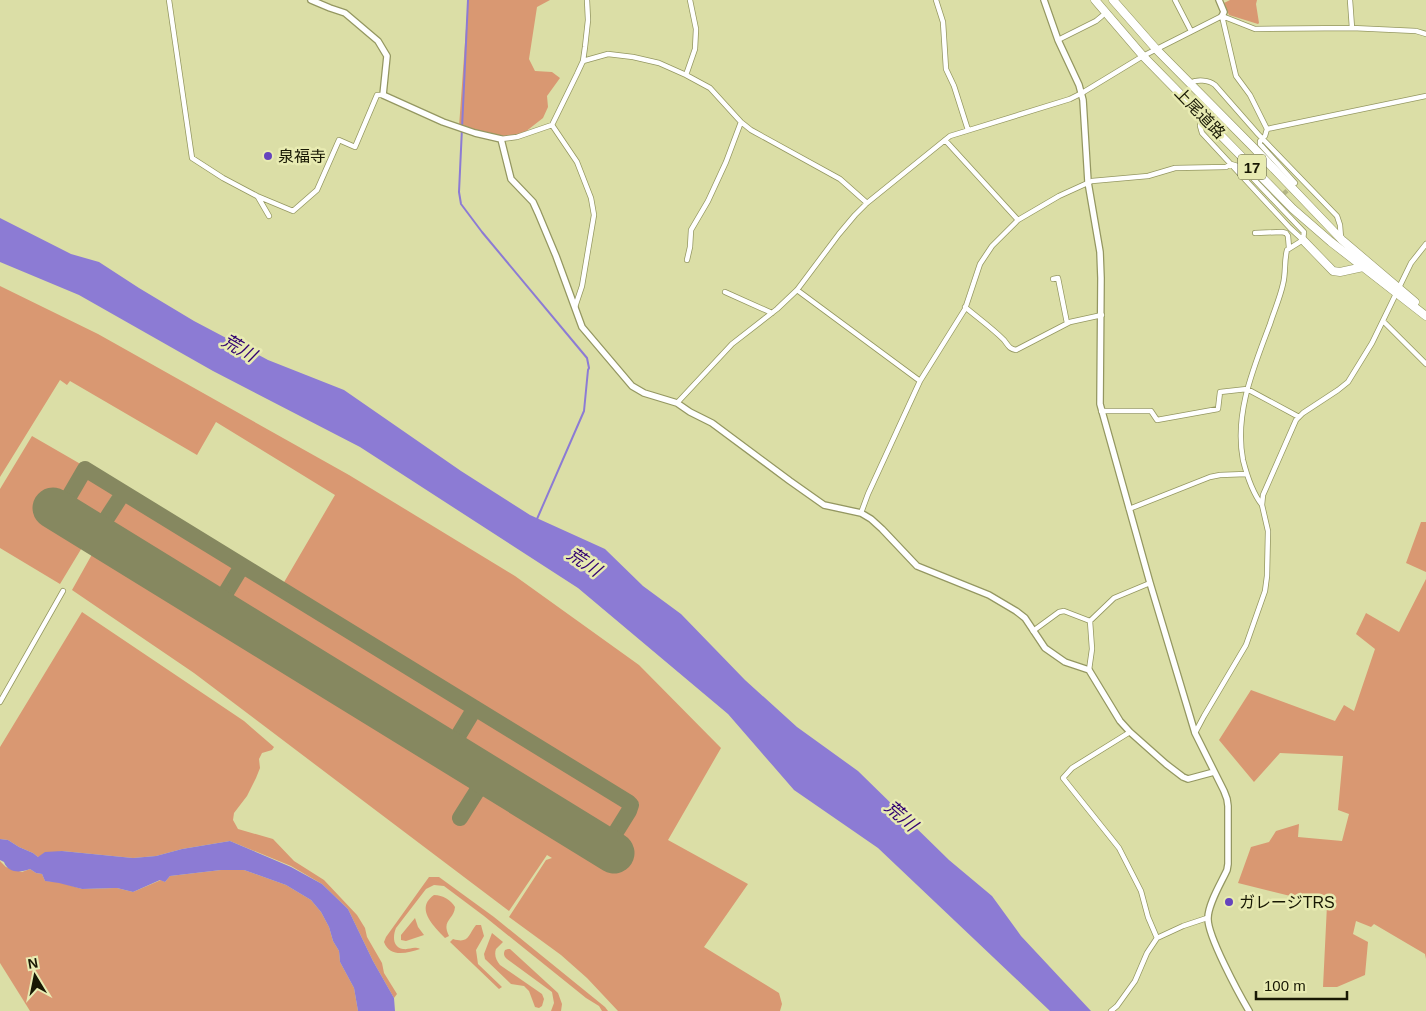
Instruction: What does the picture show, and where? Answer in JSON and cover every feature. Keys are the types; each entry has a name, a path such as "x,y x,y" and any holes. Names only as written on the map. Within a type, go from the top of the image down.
{"highway":[{"name":"上尾道路","path":"1095,0 1143,56 1293,209 1363,267 1398,291"},
{"name":"上尾道路","path":"1113,0 1156,49 1253,146 1342,240 1426,314"},
{"path":"1303,240 1333,271 1340,272 1363,267"}],"street":[{"path":"169,0 192,158 223,178 257,196 293,211 318,190 339,140 355,147 377,94 443,122 475,133 501,139 552,125 583,61 588,20 587,0"},
{"path":"311,0 345,13 378,42 387,56 383,95"},
{"path":"686,75 695,49 696,29 690,0"},
{"path":"936,0 943,22 946,69 954,86 968,130"},
{"path":"1044,0 1058,40 1082,93 1088,182 1100,252 1102,315 1100,404 1150,583 1195,733 1224,791 1228,806 1227,870 1210,906 1208,918 1210,929 1220,953 1248,1011"},
{"path":"1175,0 1191,31"},
{"path":"1219,0 1224,12 1222,16 1236,76 1250,95 1267,129 1265,136 1260,140 1260,144 1295,183 1293,184"},
{"path":"1350,0 1352,28"},
{"path":"1058,40 1096,21 1102,16"},
{"path":"677,403 732,344 772,313 797,290 855,214 950,136 1070,99 1143,56 1222,16 1255,29 1352,28 1426,34"},
{"path":"583,61 608,54 633,57 659,63 686,75 710,88 741,122 751,130 840,179 868,202"},
{"path":"1190,83 1194,81 1212,83 1337,216 1342,240"},
{"path":"1267,129 1426,96"},
{"path":"1202,116 1200,126 1202,133 1303,240"},
{"path":"687,260 691,230 708,201 726,162 741,122"},
{"path":"552,125 577,162 591,198 594,214 582,286 575,308"},
{"path":"501,139 511,179 533,202 556,256 582,327 632,386 644,393 677,403 712,423 824,505 861,514 870,519 917,566 989,595 1025,618 1044,648 1065,662 1089,670"},
{"path":"945,140 1018,220"},
{"path":"861,514 868,494 920,381 965,307 980,264 1000,237 1018,220 1059,196 1088,182 1148,176 1175,168 1226,167 1231,164 1245,170 1277,200 1304,232 1303,240"},
{"path":"257,196 269,216"},
{"path":"1255,233 1286,233 1289,248"},
{"path":"1195,733 1246,645 1265,591 1268,531 1262,505 1246,474 1241,448 1241,428 1247,390 1284,283 1284,261 1287,250 1303,240"},
{"path":"1262,505 1265,489 1296,420 1348,382 1372,343 1411,263 1426,244"},
{"path":"1053,279 1058,278 1067,324"},
{"path":"797,290 920,381"},
{"path":"725,292 772,313"},
{"path":"965,307 1013,350 1067,324 1102,315"},
{"path":"1383,321 1426,364"},
{"path":"1102,411 1150,411 1157,420 1218,409 1220,392 1247,390 1299,417"},
{"path":"1129,509 1210,477 1246,474"},
{"path":"1090,621 1114,598 1150,583"},
{"path":"0,702 63,591"},
{"path":"1033,631 1059,612 1064,611 1090,621"},
{"path":"1090,621 1092,649 1089,670 1120,721 1130,732 1183,777 1188,779 1214,772"},
{"path":"1130,732 1072,768 1063,778 1119,848 1141,891 1148,917 1157,938"},
{"path":"1111,1011 1117,1006 1135,981 1147,953 1157,938 1183,926 1208,918"}],"shaded area":[{"path":"468,0 550,0 537,7 529,59 535,71 552,72 560,78 547,96 548,107 543,118 520,136 501,139 459,127"},
{"path":"1230,0 1257,0 1259,23 1229,15 1224,3"},
{"path":"0,286 98,334 349,475 515,576 639,665 721,748 668,840 748,884 704,947 779,993 782,1004 780,1011 618,1011 587,978 561,955 509,917 546,860 552,858 547,855 509,911 194,673 72,590 95,549 611,863 623,846 616,842 639,803 283,584 335,495 216,422 197,455 70,381 67,385 60,380 0,477"},
{"path":"32,436 84,466 62,500 56,497 44,519 86,541 60,584 0,548 0,489"},
{"path":"86,476 114,492 97,521 70,505"},
{"path":"125,500 234,569 216,595 108,527"},
{"path":"1421,522 1426,522 1426,572 1406,563"},
{"path":"244,575 467,709 449,739 226,603"},
{"path":"1426,579 1426,959 1425,954 1374,924 1371,927 1356,921 1353,934 1368,942 1365,975 1337,987 1323,987 1327,905 1238,883 1251,847 1269,842 1276,831 1299,824 1298,837 1342,841 1349,814 1338,810 1343,756 1280,753 1254,782 1219,740 1251,690 1335,721 1344,705 1354,711 1375,649 1356,634 1366,613 1399,632"},
{"path":"82,612 244,721 274,747 272,750 262,753 259,759 260,768 256,778 247,796 234,813 233,820 238,829 273,839 294,861 324,880 357,915 382,963 384,973 397,994 394,998 373,961 348,909 322,884 291,866 230,841 182,849 156,856 133,858 62,851 38,857 8,840 0,839 0,747"},
{"path":"476,715 625,807 607,836 459,744"},
{"path":"0,861 6,867 22,872 30,869 42,874 45,881 59,882 82,889 117,888 133,892 161,880 165,882 170,876 221,870 244,870 286,885 311,900 321,912 339,951 340,962 354,988 358,1011 30,1011 0,963"},
{"path":"429,877 439,877 494,917 608,1011 602,1011 599,1006 586,998 444,886 434,885 426,889 396,928 394,937 395,943 399,948 420,949 404,953 390,950 384,942 386,937"},
{"path":"434,895 446,898 455,907 446,927 449,936 445,938 428,918 426,912 428,900"},
{"path":"415,918 418,927 424,935 406,941 401,940 401,935"},
{"path":"476,925 481,925 484,936 476,950 478,964 502,987 499,989 450,942 453,939 462,940 468,938"},
{"path":"492,933 503,942 496,949 497,961 542,994 544,999 542,1006 539,1008 535,1007 529,991 524,986 511,984 485,959 484,954"},
{"path":"508,949 558,993 562,1004 561,1011 551,1011 554,1003 552,992 507,959 504,953"}],"water":[{"name":"荒川","path":"0,218 71,254 99,262 194,321 268,360 344,390 461,471 530,515 605,549 643,586 681,614 745,680 797,727 858,771 949,860 992,896 1021,936 1091,1011 1050,1011 878,848 794,790 728,714 578,588 360,447 213,371 79,295 0,262"},
{"path":"0,839 8,840 38,857 45,852 62,851 133,858 156,856 182,849 230,841 291,867 322,884 348,909 373,961 394,998 395,1011 358,1011 354,988 340,962 339,951 321,912 311,900 286,885 244,870 221,870 170,876 165,882 160,880 133,892 117,888 82,889 45,881 42,874 30,869 22,871 11,870 0,860"}],"waterway":[{"path":"468,0 459,192 461,204 587,358 589,368 584,411 537,519"}],"taxiway":[{"path":"60,512 85,469 628,802 631,805 629,811 606,848"},
{"path":"96,535 123,493"},
{"path":"216,609 242,566"},
{"path":"449,751 475,708"},
{"path":"460,818 487,775"}],"runway":[{"path":"53,508 614,853"}],"tunnel":[{"path":"1279,198 1292,186"}],"place":[{"name":"泉福寺","path":"268,156"},
{"name":"ガレージTRS","path":"1229,902"}]}
